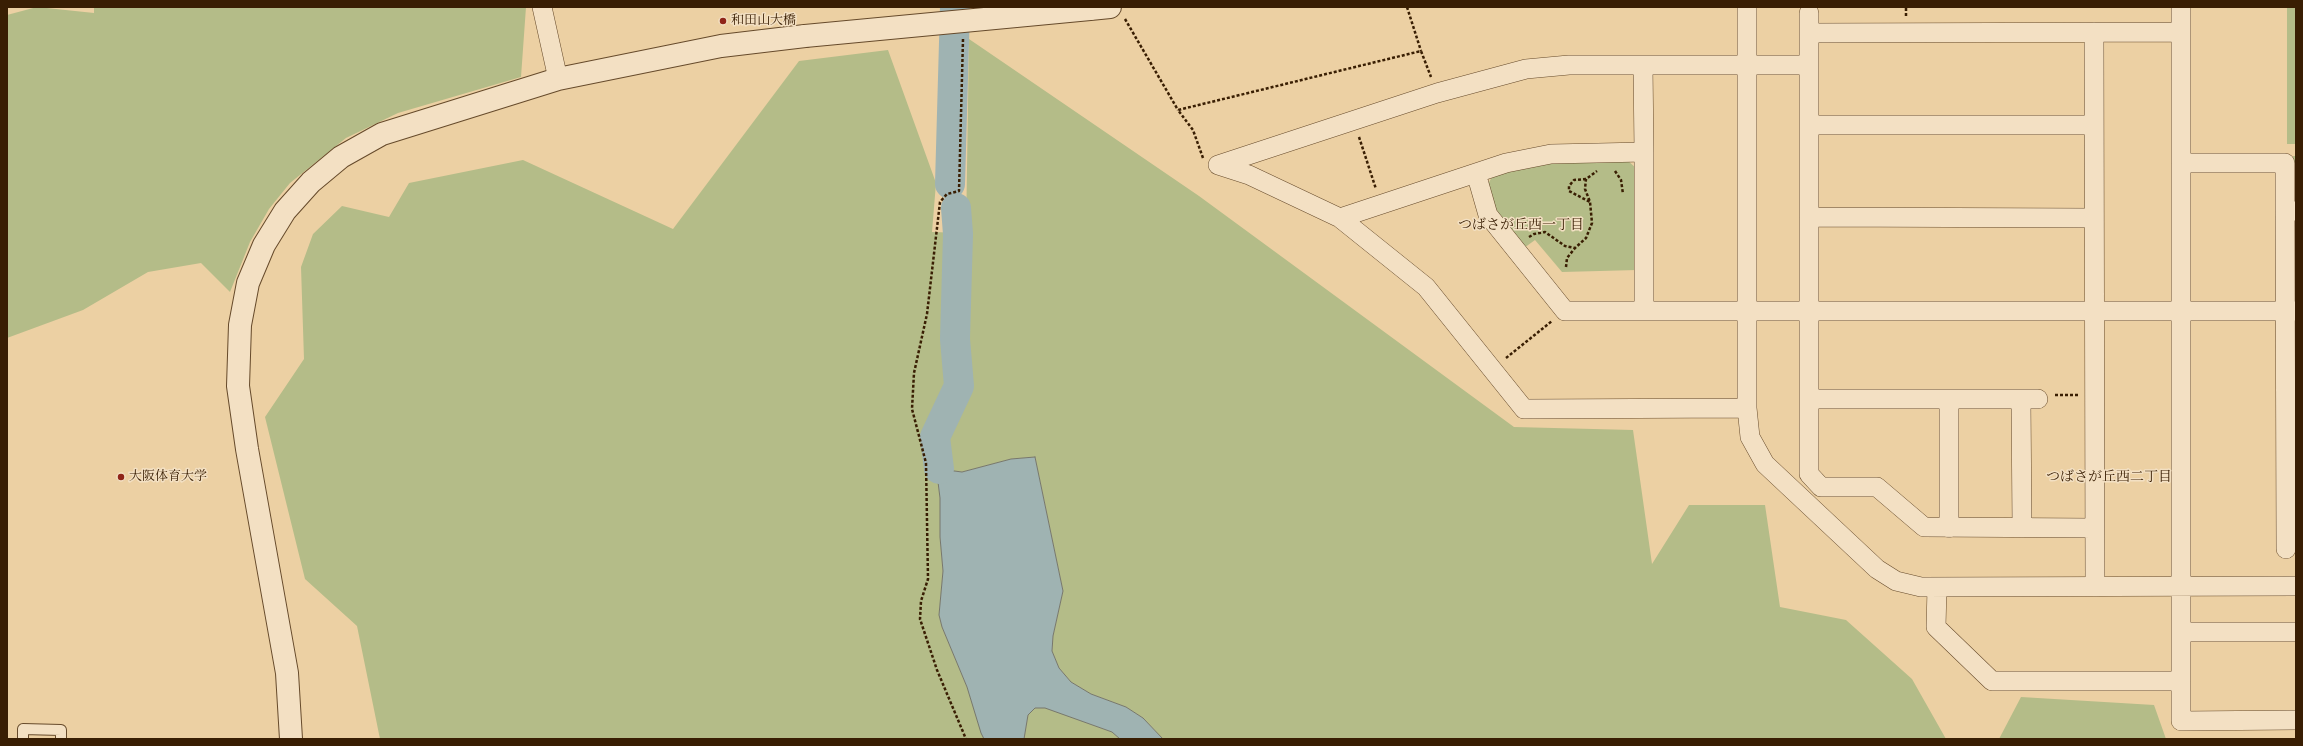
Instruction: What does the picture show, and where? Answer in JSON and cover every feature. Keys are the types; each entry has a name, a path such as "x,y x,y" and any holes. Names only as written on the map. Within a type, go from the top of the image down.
{"street":[{"path":"542,7 558,79"},
{"path":"1747,7 1747,408 1750,438 1765,464 1877,569 1896,581 1921,587 2296,586"},
{"path":"2181,7 2180,721 2296,720"},
{"path":"291,739 287,673 247,449 238,386 240,325 248,284 264,244 285,211 311,182 341,157 382,134 558,79 721,46 805,36 1108,10"},
{"path":"1809,13 1809,474 1821,487 1877,486 1924,527 2094,528"},
{"path":"2094,32 2095,587"},
{"path":"1809,33 2181,32"},
{"path":"1218,165 1437,93 1526,69 1568,65 1809,64"},
{"path":"1643,65 1644,311"},
{"path":"1809,125 2094,125"},
{"path":"1340,218 1506,163 1551,154 1644,152"},
{"path":"2181,163 2285,163 2291,211 2291,521 2286,549"},
{"path":"1218,165 1249,176 1340,218 1426,287 1524,409 1747,408"},
{"path":"1476,173 1488,215 1565,311 2291,311"},
{"path":"1809,217 2094,218"},
{"path":"1809,399 2030,399 2022,528"},
{"path":"1949,399 1949,528"},
{"path":"1936,588 1936,627 1992,681 2180,680"},
{"path":"2181,632 2296,632"}],"lane":[{"path":"23,739 23,729 61,730 62,739"}],"path":[{"path":"1407,7 1421,51 1437,93"},
{"path":"1108,10 1192,130 1206,166 1218,165"},
{"path":"963,38 958,191 947,194 940,202 927,314 914,373 912,409 926,463 928,579 921,601 920,619 937,670 966,739"},
{"path":"1178,110 1421,51"},
{"path":"1354,120 1381,204"},
{"path":"1590,202 1569,191 1569,186 1574,180 1586,179 1600,169"},
{"path":"1614,169 1621,180 1623,194"},
{"path":"1566,267 1567,258 1586,238 1592,223 1590,202 1585,189 1586,179"},
{"path":"1513,246 1534,234 1545,232 1565,246 1575,248"},
{"path":"1492,369 1565,311"},
{"path":"2030,399 2043,395 2095,395"}],"green space":[{"path":"37,7 94,13 94,7 526,7 521,77 398,113 346,138 290,183 269,209 250,242 230,292 201,263 148,272 83,310 7,338 7,15"},
{"path":"2287,7 2296,7 2296,144 2287,144"},
{"path":"969,39 1199,196 1514,427 1633,430 1652,564 1689,505 1765,505 1780,607 1846,620 1912,679 1946,739 1163,739 1143,718 1126,707 1091,694 1071,682 1059,668 1052,651 1053,636 1063,591 1035,457 1011,459 962,472 939,469 937,474 940,498 940,537 943,571 939,615 942,627 967,687 984,739 380,739 357,626 305,579 265,417 304,359 301,267 313,234 342,206 389,217 409,183 523,160 673,229 799,61 888,50 936,183 932,232 966,233"},
{"path":"2293,156 2296,156 2296,200 2292,197"},
{"path":"1627,160 1637,169 1637,270 1562,272 1535,240 1524,248 1497,215 1487,186 1493,175 1531,164"},
{"path":"2021,697 2154,705 2166,739 1999,739"},
{"path":"1035,708 1046,708 1112,732 1120,739 1024,739 1028,715"}],"shaded area":[{"path":"1035,457 1063,591 1053,636 1052,651 1059,668 1071,682 1091,694 1126,707 1143,718 1163,739 1120,739 1112,732 1045,708 1035,708 1028,715 1024,739 984,739 981,733 967,687 942,627 939,615 943,571 940,537 940,498 937,474 939,469 962,472 1011,459"}],"waterway":[{"path":"950,184 955,7"},
{"path":"939,469 935,437 959,386 955,339 958,234 956,208"}],"place":[{"name":"和田山大橋","path":"723,21"},
{"name":"大阪体育大学","path":"121,477"}],"district":[{"name":"つばさが丘西一丁目","path":"1521,226"},
{"name":"つばさが丘西二丁目","path":"2109,478"}]}
